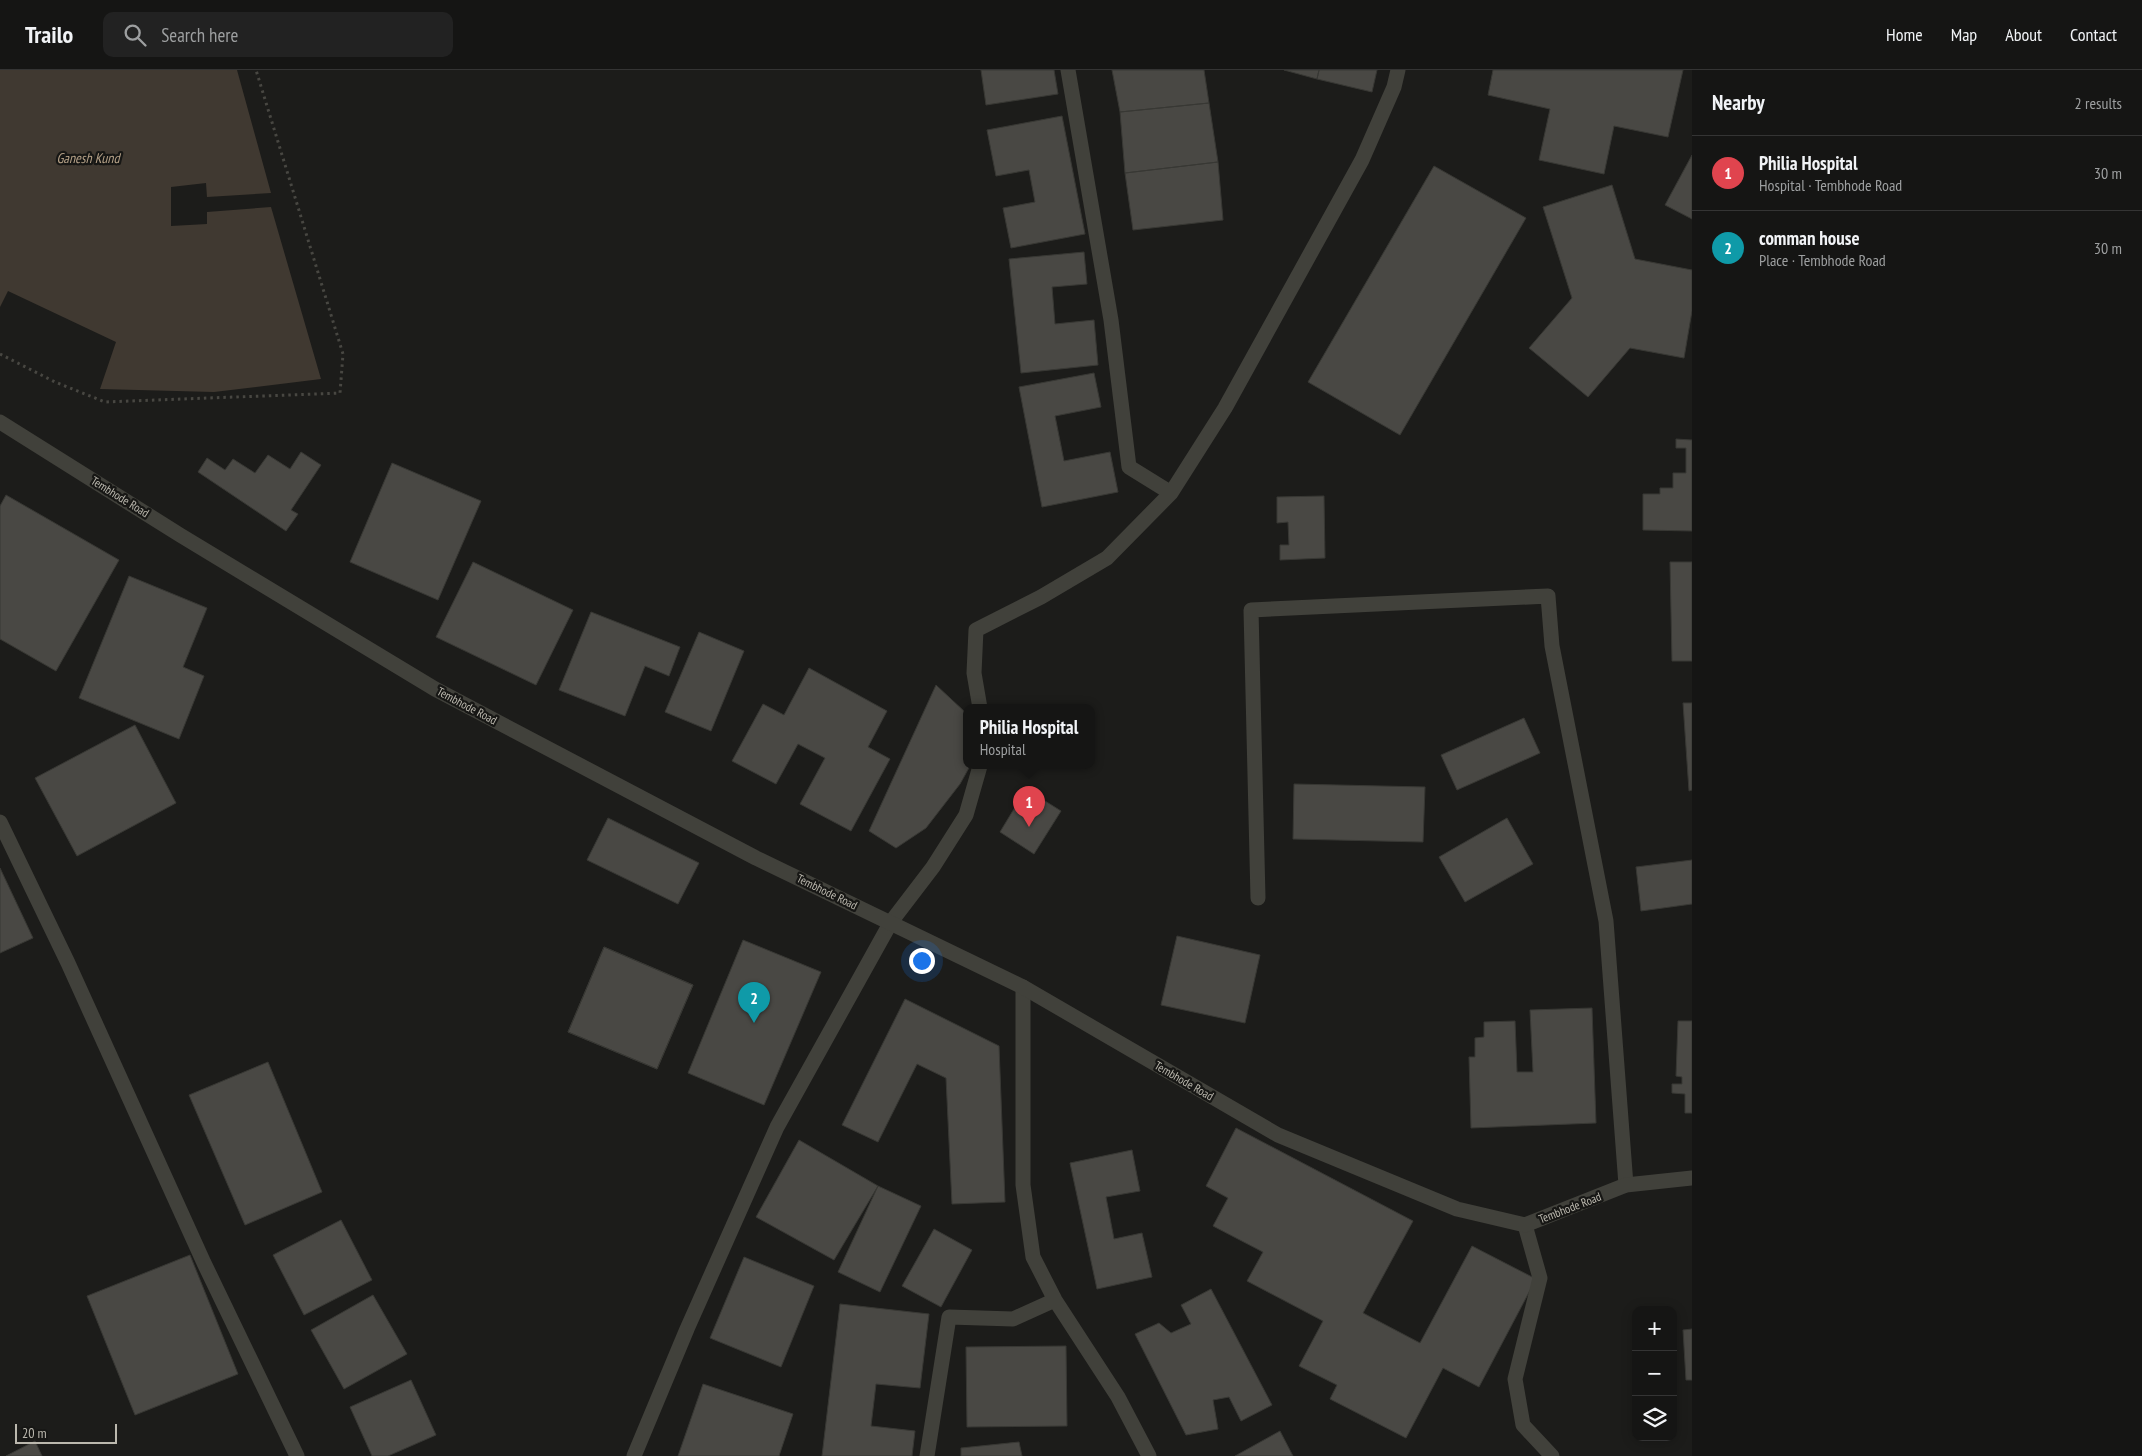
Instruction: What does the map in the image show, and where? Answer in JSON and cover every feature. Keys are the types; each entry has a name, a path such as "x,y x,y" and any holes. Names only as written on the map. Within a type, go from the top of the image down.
{"street":[{"path":"1068,70 1111,320 1129,467 1171,493"},
{"path":"979,704 974,673 976,630 1041,597 1107,558 1171,493 1225,408 1362,160 1394,87 1398,70"},
{"name":"Tembhode Road","path":"0,422 180,535 434,689 756,858 1023,987 1278,1135 1457,1209 1525,1225 1626,1186 1692,1178"},
{"path":"1258,898 1251,610 1548,596 1552,646 1606,921 1626,1186"},
{"path":"634,1456 687,1329 777,1127 891,922 933,866 966,815 979,769"},
{"path":"0,822 68,963 204,1262 297,1456"},
{"path":"1023,987 1023,1185 1033,1257 1055,1300 1118,1397 1149,1456"},
{"path":"1525,1225 1540,1278 1515,1379 1523,1425 1552,1456"},
{"path":"927,1456 949,1318 1013,1319 1055,1300"}],"path":[{"path":"0,354 55,382 105,402 340,393 343,354 256,70"}],"water":[{"name":"Ganesh Kund","path":"0,70 237,70 271,193 207,197 206,183 171,187 171,226 207,224 207,212 271,207 321,379 214,392 100,389 116,342 8,291 0,307"}],"building":[{"path":"981,70 1054,70 1058,94 986,105"},
{"path":"1112,70 1204,70 1209,103 1120,112"},
{"path":"1284,70 1319,70 1317,79"},
{"path":"1319,70 1377,70 1372,92 1317,79"},
{"path":"1493,70 1683,70 1668,137 1614,126 1604,174 1539,160 1550,109 1488,95"},
{"path":"1209,103 1218,162 1125,173 1120,112"},
{"path":"1062,116 1085,234 1011,248 1003,208 1035,202 1029,170 996,176 987,130"},
{"path":"1692,155 1692,219 1665,205"},
{"path":"1218,162 1223,220 1133,230 1125,173"},
{"path":"1434,166 1526,218 1400,435 1308,382"},
{"path":"1612,185 1635,259 1692,270 1692,311 1684,358 1630,348 1588,397 1529,348 1572,298 1543,207"},
{"path":"1084,252 1087,284 1052,287 1055,324 1094,320 1098,365 1021,373 1009,259"},
{"path":"1094,373 1101,407 1055,416 1064,461 1110,452 1118,492 1042,507 1019,387"},
{"path":"1676,439 1692,440 1692,531 1643,530 1643,494 1660,494 1660,488 1673,488 1673,473 1686,473 1686,448 1676,448"},
{"path":"301,452 321,465 291,510 298,514 286,531 198,472 207,458 225,470 233,459 255,473 268,455 290,469"},
{"path":"392,463 481,501 438,600 350,562"},
{"path":"6,495 119,560 56,671 0,639 0,506"},
{"path":"1324,496 1325,558 1280,560 1280,545 1289,545 1288,522 1277,523 1277,497"},
{"path":"473,562 573,610 536,685 436,637"},
{"path":"1670,562 1692,562 1692,661 1672,661"},
{"path":"129,576 207,608 183,667 204,676 179,739 79,698"},
{"path":"591,612 680,647 669,676 645,666 625,716 559,690"},
{"path":"699,632 744,651 711,731 665,712"},
{"path":"809,668 887,711 868,747 890,759 851,831 800,804 825,758 798,744 776,784 732,761 763,704 784,715"},
{"path":"936,685 963,710 963,769 968,769 960,784 926,828 896,848 869,831"},
{"path":"1683,703 1692,703 1692,790 1689,791"},
{"path":"1524,718 1540,753 1457,790 1441,755"},
{"path":"135,725 176,803 77,856 35,778"},
{"path":"1294,784 1425,787 1423,842 1293,839"},
{"path":"1026,789 1061,811 1034,854 1000,832"},
{"path":"608,818 699,863 678,904 587,860"},
{"path":"1507,818 1533,864 1465,902 1439,857"},
{"path":"1692,860 1692,904 1641,911 1636,867"},
{"path":"0,868 33,938 0,953"},
{"path":"1177,936 1260,955 1245,1023 1161,1005"},
{"path":"743,940 821,972 764,1105 688,1073"},
{"path":"604,947 693,985 657,1069 568,1032"},
{"path":"604,947 693,985 657,1069 568,1032"},
{"path":"905,999 999,1046 1005,1202 952,1204 946,1078 917,1064 878,1142 842,1125"},
{"path":"1592,1008 1596,1123 1471,1128 1469,1057 1475,1057 1475,1038 1484,1037 1484,1022 1515,1021 1517,1072 1533,1072 1530,1010"},
{"path":"1678,1021 1692,1021 1692,1113 1685,1113 1685,1094 1672,1093 1672,1084 1682,1084 1682,1077 1676,1076"},
{"path":"268,1062 322,1192 245,1225 189,1095"},
{"path":"1236,1128 1413,1221 1363,1313 1420,1343 1472,1246 1536,1279 1479,1387 1443,1368 1406,1438 1330,1399 1337,1385 1299,1366 1323,1321 1247,1281 1263,1252 1213,1226 1228,1198 1206,1186"},
{"path":"799,1140 878,1186 834,1260 756,1217"},
{"path":"1132,1150 1140,1191 1106,1197 1114,1239 1142,1233 1152,1277 1097,1289 1070,1163"},
{"path":"878,1186 921,1206 880,1292 838,1272"},
{"path":"341,1220 372,1280 304,1315 273,1255"},
{"path":"934,1229 972,1250 941,1307 902,1286"},
{"path":"190,1255 238,1374 135,1415 87,1296"},
{"path":"744,1257 814,1286 781,1367 710,1338"},
{"path":"1211,1289 1272,1405 1241,1421 1229,1397 1213,1400 1218,1429 1186,1435 1135,1334 1159,1323 1171,1333 1191,1324 1181,1305"},
{"path":"373,1295 407,1354 344,1389 311,1330"},
{"path":"840,1304 929,1314 920,1388 876,1384 871,1426 915,1431 912,1456 822,1456"},
{"path":"1692,1329 1692,1380 1686,1380 1683,1330"},
{"path":"1066,1346 1067,1426 967,1427 966,1347"},
{"path":"411,1380 436,1435 388,1456 372,1456 350,1407"},
{"path":"703,1384 793,1414 779,1456 678,1456"},
{"path":"1280,1431 1293,1456 1235,1456"},
{"path":"35,1441 42,1456 6,1456"},
{"path":"1019,1442 1022,1456 961,1456 961,1448"}],"place":[{"name":"Philia Hospital","path":"1029,827"},
{"name":"comman house","path":"754,1023"}]}
